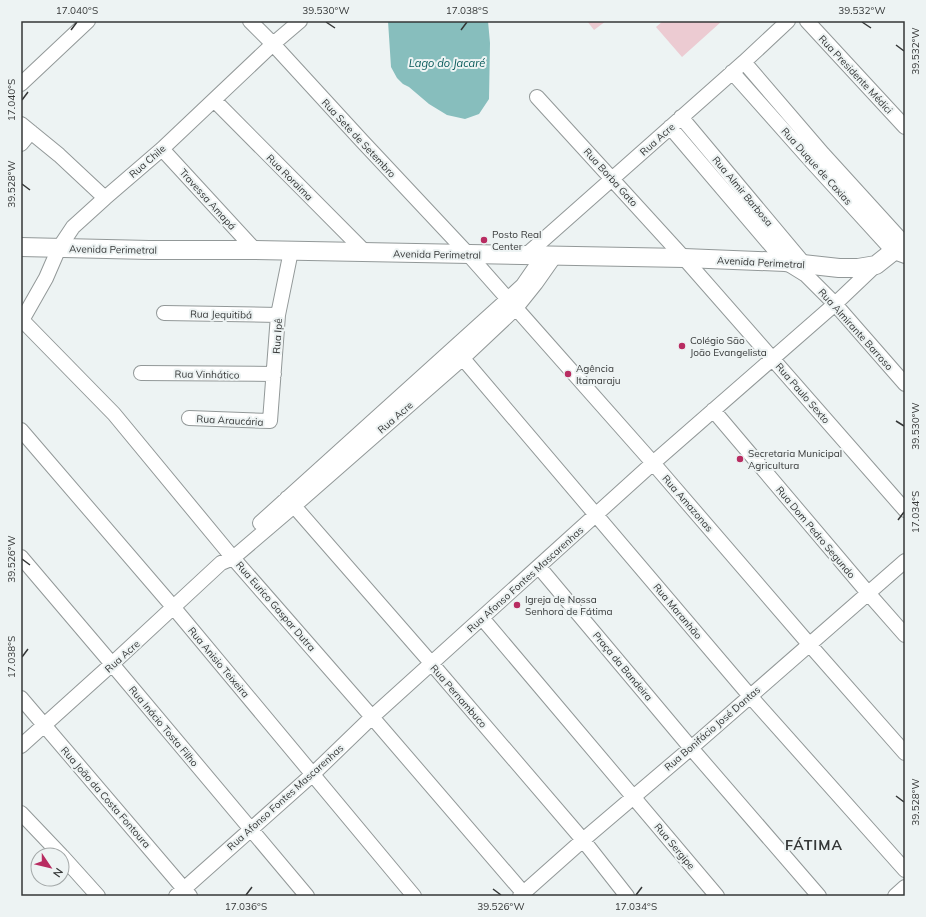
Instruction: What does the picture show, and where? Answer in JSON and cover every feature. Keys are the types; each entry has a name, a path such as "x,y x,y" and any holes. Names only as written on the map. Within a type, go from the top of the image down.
{"main road":[{"name":"Avenida Perimetral","path":"21,247 684,258 785,262 806,270 858,268 876,265"},
{"path":"876,265 903,248"}],"street":[{"path":"21,84 88,21"},
{"name":"Rua Sete de Setembro","path":"250,21 468,254"},
{"name":"Rua Chile","path":"22,321 46,278 59,248 73,227 162,149 273,44 300,21"},
{"name":"Rua Acre","path":"525,256 744,62 788,21"},
{"name":"Rua Presidente Médici","path":"807,21 905,127"},
{"name":"Rua Duque de Caxias","path":"744,62 818,158"},
{"name":"Rua Duque de Caxias","path":"732,72 818,158 903,248"},
{"name":"Rua Borba Gato","path":"537,97 684,258"},
{"name":"Rua Roraima","path":"214,100 366,253"},
{"name":"Rua Almir Barbosa","path":"682,117 806,270"},
{"name":"Rua Almir Barbosa","path":"670,127 785,262"},
{"path":"21,144 26,128 59,155 105,198"},
{"name":"Travessa Amapá","path":"162,149 255,250"},
{"name":"Rua Ipê","path":"270,421 278,315 291,252"},
{"name":"Rua Amazonas","path":"468,254 654,463 809,644 905,753"},
{"name":"Rua Acre","path":"21,746 174,608 228,557 512,304 523,284 548,256"},
{"name":"Rua Paulo Sexto","path":"684,258 905,510"},
{"name":"Rua Afonso Fontes Mascarenhas","path":"183,894 251,829 313,774 372,717 713,410 835,304 876,265"},
{"name":"Rua Almirante Barroso","path":"806,270 905,384"},
{"name":"Rua Jequitibá","path":"164,313 278,315"},
{"name":"Rua Eurico Gaspar Dutra","path":"22,321 114,414 228,557 372,717 523,895"},
{"name":"Rua Maranhão","path":"458,353 750,696 905,870"},
{"name":"Rua Vinhático","path":"141,373 274,374"},
{"name":"Rua Dom Pedro Segundo","path":"713,410 868,594 905,635"},
{"name":"Rua Araucária","path":"190,418 270,421"},
{"name":"Rua Anisio Teixeira","path":"21,430 174,608 414,896"},
{"name":"Rua Pernambuco","path":"290,502 583,840 627,896"},
{"name":"Rua Inácio Tosta Filho","path":"21,557 307,896"},
{"name":"Rua Bonifácio José Dantas","path":"523,895 632,797 691,748 905,561"},
{"name":"Praça da Bandeira","path":"539,567 691,748 819,896"},
{"path":"482,618 632,797"},
{"name":"Rua João da Costa Fontoura","path":"21,698 183,894"},
{"name":"Rua Sergipe","path":"632,797 717,896"},
{"path":"21,813 53,847"},
{"path":"70,866 98,896"},
{"path":"895,896 905,887"}],"shaded area":[{"path":"587,21 606,21 594,30"},
{"path":"663,21 722,21 682,57 656,27"}],"water":[{"name":"Lago do Jacaré","path":"388,21 488,21 490,43 489,99 479,114 465,119 447,115 429,104 397,78 391,67"}],"place":[{"name":"Posto Real Center","path":"484,240"},
{"name":"Colégio São João Evangelista","path":"682,346"},
{"name":"Agência Itamaraju","path":"568,374"},
{"name":"Secretaria Municipal Agricultura","path":"740,459"},
{"name":"Igreja de Nossa Senhora de Fátima","path":"517,605"}],"district":[{"name":"FÁTIMA","path":"814,845"}]}
